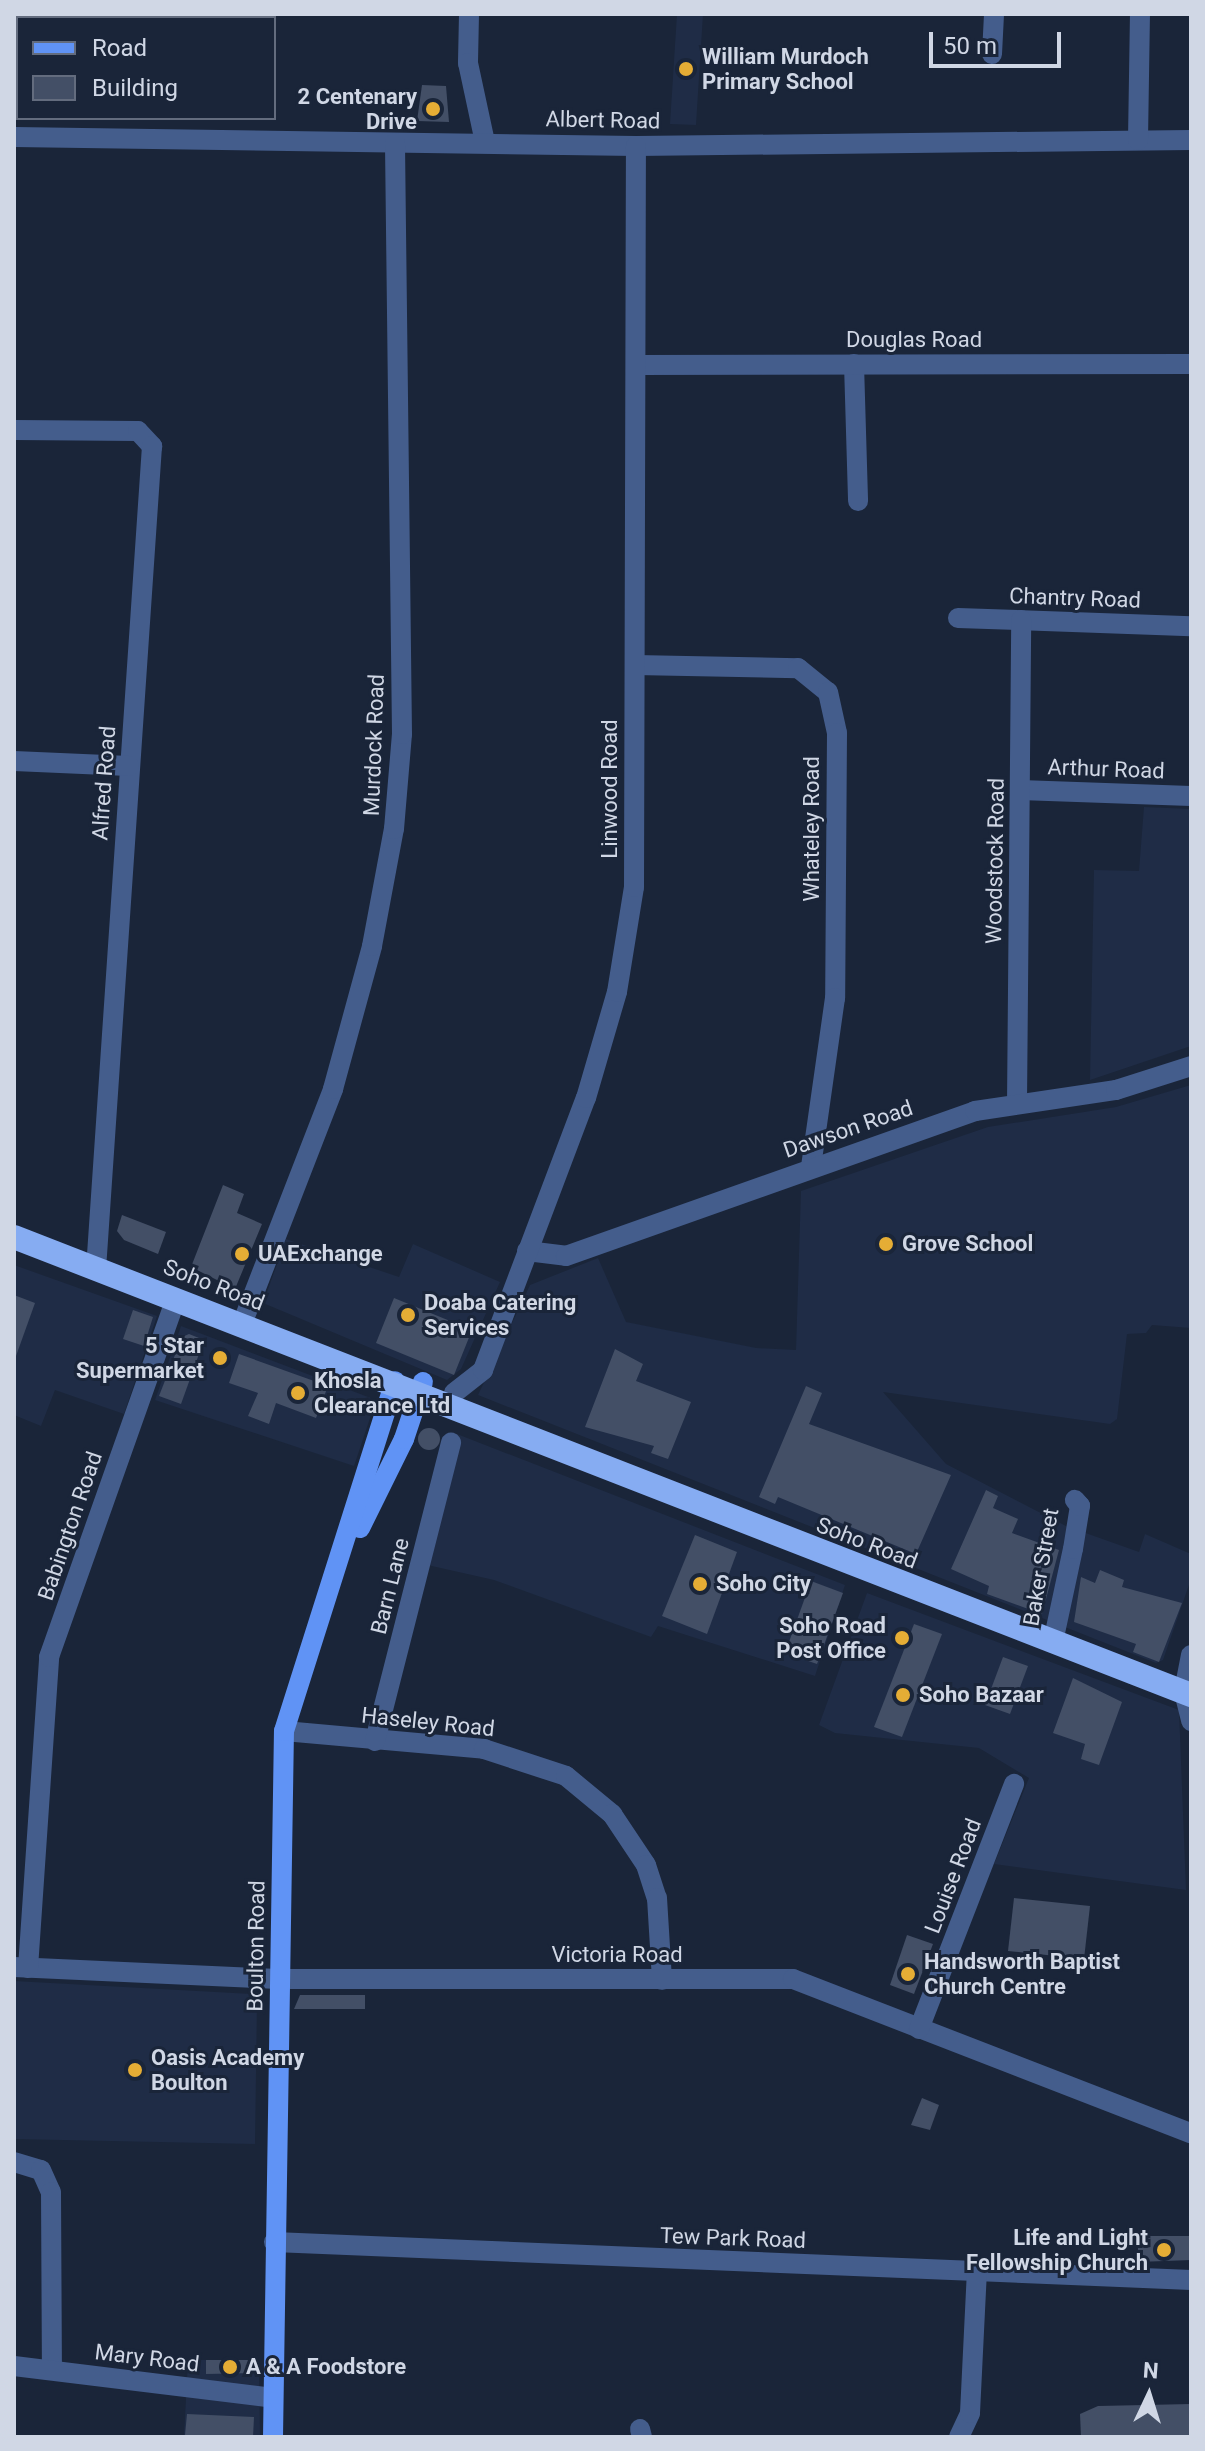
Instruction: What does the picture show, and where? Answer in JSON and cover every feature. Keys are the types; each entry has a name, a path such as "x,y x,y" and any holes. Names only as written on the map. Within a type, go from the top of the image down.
{"highway":[{"name":"Soho Road","path":"14,1237 421,1389 1188,1694"},
{"name":"Soho Road","path":"421,1389 454,1393 527,1433"}],"main road":[{"name":"Boulton Road","path":"273,2437 284,1731 343,1562 395,1381"},
{"name":"Boulton Road","path":"343,1562 404,1439 421,1389"}],"street":[{"path":"469,14 468,63 485,142"},
{"path":"992,54 994,14"},
{"path":"1138,140 1140,14"},
{"name":"Albert Road","path":"14,137 636,146 1191,140"},
{"name":"Murdock Road","path":"242,1324 333,1089 372,946 394,829 402,734 395,143"},
{"name":"Linwood Road","path":"454,1393 483,1370 586,1098 617,992 634,887 636,146"},
{"path":"854,364 858,501"},
{"name":"Douglas Road","path":"636,365 1191,364"},
{"name":"Alfred Road","path":"14,430 138,431 152,446 96,1269"},
{"name":"Chantry Road","path":"958,618 1191,626"},
{"name":"Woodstock Road","path":"1017,1104 1021,620"},
{"name":"Whateley Road","path":"635,665 798,668 828,692 837,733 835,998 811,1167"},
{"path":"14,761 129,766"},
{"name":"Arthur Road","path":"1020,790 1191,796"},
{"name":"Dawson Road","path":"527,1251 566,1256 975,1111 1116,1090 1191,1066"},
{"name":"Babington Road","path":"21,1967 49,1657 176,1299"},
{"name":"Barn Lane","path":"375,1741 451,1443"},
{"name":"Baker Street","path":"1053,1642 1080,1506 1075,1500"},
{"path":"1191,1655 1188,1694 1191,1721"},
{"name":"Haseley Road","path":"284,1731 519,1757 592,1794 646,1865 657,1898 662,1980"},
{"name":"Louise Road","path":"919,2029 1014,1784"},
{"name":"Victoria Road","path":"21,1967 280,1979 793,1979 1191,2133"},
{"path":"14,2162 41,2170 51,2192 52,2370"},
{"name":"Tew Park Road","path":"274,2242 1191,2280"},
{"path":"959,2437 970,2413 977,2272"},
{"name":"Mary Road","path":"14,2366 273,2398"}],"shaded area":[{"name":"William Murdoch Primary School","path":"677,14 703,14 696,125 670,124"},
{"path":"1144,807 1191,809 1191,1046 1090,1080 1094,870 1139,871"},
{"path":"1191,1085 1191,1328 1152,1325 1146,1333 1127,1334 1117,1419 1110,1424 883,1392 946,1464 1066,1526 1139,1552 1145,1534 1191,1554 1191,1579 1163,1660 1156,1663 478,1395 530,1285 598,1258 626,1322 756,1348 796,1350 801,1191 988,1127 1116,1107"},
{"path":"286,1239 399,1277 413,1244 500,1282 461,1369 447,1380 263,1303"},
{"path":"14,1265 157,1316 124,1414 55,1390 41,1426 14,1415"},
{"path":"181,1326 376,1400 354,1466 155,1400"},
{"path":"457,1434 845,1585 815,1676 658,1626 651,1637 494,1580 423,1564"},
{"path":"867,1593 1179,1710 1186,1890 994,1864 1029,1778 979,1748 835,1733 819,1725"},
{"name":"Oasis Academy Boulton","path":"14,1981 252,1994 257,2002 255,2144 14,2139"},
{"path":"188,2360 259,2360 260,2437 184,2437"}],"building":[{"name":"2 Centenary Drive","path":"422,85 446,86 449,122 417,121"},
{"path":"223,1185 244,1194 237,1213 262,1224 235,1289 191,1267"},
{"path":"122,1215 166,1232 158,1254 124,1240 117,1231"},
{"path":"14,1295 35,1303 16,1356 14,1356"},
{"path":"394,1298 472,1330 454,1375 376,1343"},
{"path":"133,1310 153,1317 144,1346 123,1339"},
{"path":"189,1334 204,1340 181,1404 159,1396 182,1337"},
{"path":"615,1349 643,1364 636,1381 691,1402 668,1459 651,1453 654,1446 585,1427"},
{"path":"239,1354 328,1386 316,1418 276,1403 269,1424 248,1416 258,1393 229,1383"},
{"path":"806,1386 822,1393 809,1424 951,1475 916,1554 778,1497 775,1504 759,1497"},
{"path":"429,1428 437,1431 440,1439 437,1447 429,1450 421,1447 418,1439 421,1431"},
{"path":"986,1490 998,1496 993,1508 1018,1519 1012,1533 1059,1550 1042,1614 987,1594 989,1586 951,1569"},
{"name":"Soho City","path":"695,1535 737,1552 707,1634 662,1616"},
{"path":"1100,1570 1124,1580 1122,1587 1182,1603 1159,1662 1133,1652 1136,1644 1074,1622 1081,1577 1095,1583"},
{"path":"811,1581 843,1593 817,1664 785,1653"},
{"name":"Soho Bazaar","path":"914,1624 942,1634 902,1737 874,1727"},
{"path":"1003,1657 1028,1666 1010,1714 985,1705"},
{"path":"1073,1678 1122,1702 1099,1765 1081,1759 1085,1744 1053,1733"},
{"path":"1014,1898 1090,1906 1084,1959 1008,1951"},
{"name":"Handsworth Baptist Church Centre","path":"907,1935 933,1944 914,1994 890,1985"},
{"path":"300,1995 365,1995 365,2009 294,2009"},
{"path":"922,2098 939,2105 930,2130 911,2125"},
{"name":"Life and Light Fellowship Church","path":"1148,2236 1191,2236 1191,2260 1138,2262 1138,2240"},
{"name":"A & A Foodstore","path":"206,2360 254,2360 254,2373 206,2374"},
{"path":"1191,2404 1191,2437 1081,2437 1080,2414 1098,2406"},
{"path":"187,2414 254,2417 253,2437 185,2435"}],"place":[{"name":"William Murdoch Primary School","path":"686,69"},
{"name":"2 Centenary Drive","path":"433,109"},
{"name":"Grove School","path":"886,1244"},
{"name":"UAExchange","path":"242,1254"},
{"name":"Doaba Catering Services","path":"408,1315"},
{"name":"5 Star Supermarket","path":"220,1358"},
{"name":"Khosla Clearance Ltd","path":"298,1393"},
{"name":"Soho City","path":"700,1584"},
{"name":"Soho Road Post Office","path":"902,1638"},
{"name":"Soho Bazaar","path":"903,1695"},
{"name":"Handsworth Baptist Church Centre","path":"908,1974"},
{"name":"Oasis Academy Boulton","path":"135,2070"},
{"name":"Life and Light Fellowship Church","path":"1164,2250"},
{"name":"A & A Foodstore","path":"230,2367"}]}
